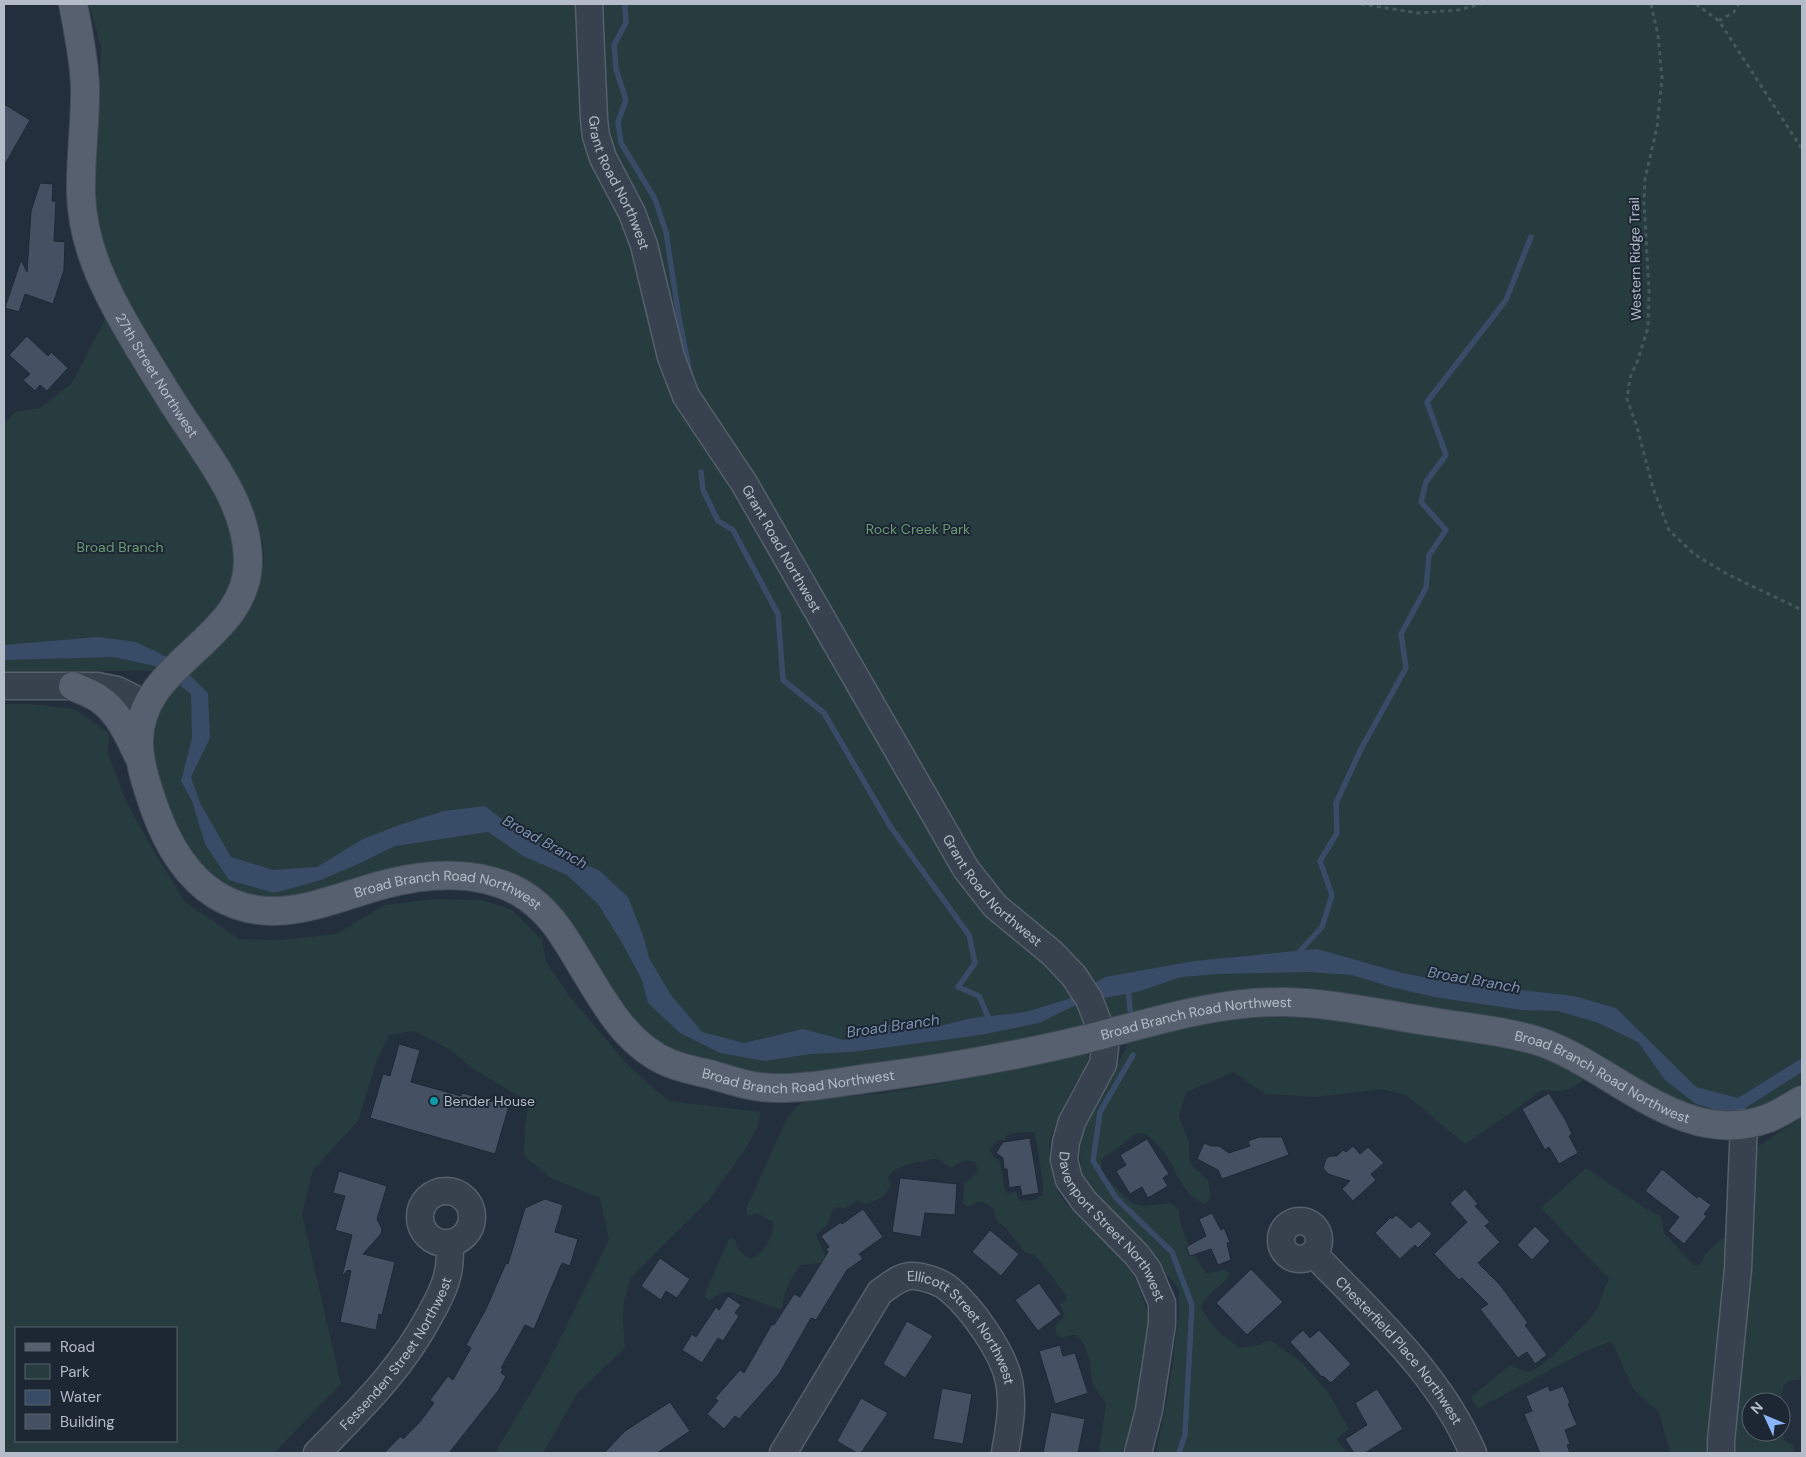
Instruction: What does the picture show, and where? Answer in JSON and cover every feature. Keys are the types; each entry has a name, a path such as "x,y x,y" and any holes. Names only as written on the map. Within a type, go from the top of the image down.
{"main road":[{"name":"27th Street Northwest","path":"73,4 85,84 80,188 85,228 92,254 120,314 172,401 230,492 242,521 247,543 247,576 238,602 220,626 174,669 156,689 147,705"},
{"path":"73,686 98,698 111,710 126,729 141,760"},
{"name":"Broad Branch Road Northwest","path":"147,705 139,733 141,760 155,809 173,849 193,877 208,890 224,900 248,908 276,912 297,910 410,878 432,876 469,877 502,884 528,898 550,917 568,941 612,1016 631,1038 651,1054 681,1067 754,1086 791,1088 939,1068 1032,1051 1232,1005 1282,1002 1325,1005 1534,1040 1567,1054 1678,1115 1696,1121 1715,1124 1744,1124 1766,1119 1802,1100"}],"street":[{"name":"Grant Road Northwest","path":"589,4 596,136 603,158 632,213 642,240 671,357 686,396 748,490 966,870 995,906 1052,953 1086,995 1103,1034"},
{"path":"4,686 108,688 127,694 147,705"},
{"name":"Davenport Street Northwest","path":"1103,1034 1105,1048 1102,1064 1072,1122 1066,1142 1064,1160 1070,1180 1084,1201 1137,1255 1148,1270 1162,1303 1162,1324 1149,1410 1138,1453"},
{"path":"1721,1453 1738,1269 1744,1124"},
{"name":"Fessenden Street Northwest","path":"317,1453 385,1382 413,1344 440,1297 449,1268 450,1244"},
{"name":"Chesterfield Place Northwest","path":"1314,1254 1405,1348 1428,1376 1458,1422 1473,1453"},
{"name":"Ellicott Street Northwest","path":"783,1453 880,1292 893,1283 910,1276 933,1280 949,1288 965,1305 992,1341 1004,1364 1012,1400 1005,1453"}],"path":[{"path":"1361,4 1418,13 1458,10 1481,4"},
{"name":"Western Ridge Trail","path":"1651,4 1658,35 1662,78 1658,126 1645,179 1644,203 1649,290 1648,328 1630,378 1627,399 1637,427 1653,488 1669,530 1694,554 1727,574 1802,610"},
{"path":"1696,4 1719,21 1802,149"},
{"path":"1719,21 1734,12 1739,4"}],"green space":[{"name":"Rock Creek Park","path":"89,4 1802,4 1802,1091 1729,1119 1682,1106 1599,1061 1259,992 933,1063 772,1078 679,1057 622,1019 591,958 466,868 283,904 234,895 211,877 182,847 155,769 154,723 166,694 227,640 254,604 264,562 263,544 247,496 185,400 109,266 95,204 93,186 99,110 101,46"},
{"name":"Broad Branch","path":"109,311 208,461 244,557 223,613 155,671 4,675 4,424 15,412 40,408 72,383"},
{"path":"4,704 30,704 74,709 109,733 108,754 127,803 185,902 239,939 281,940 336,934 385,905 434,899 482,900 512,910 542,940 546,962 570,997 629,1066 668,1101 760,1112 758,1126 746,1148 708,1201 631,1277 624,1301 625,1348 578,1392 543,1453 495,1453 545,1369 609,1240 600,1198 551,1178 524,1156 525,1126 529,1102 473,1069 449,1049 414,1031 389,1035 377,1060 358,1121 313,1170 302,1214 341,1384 274,1453 4,1453"},
{"path":"1240,1016 1317,1016 1516,1047 1548,1058 1579,1075 1583,1080 1568,1090 1542,1090 1465,1144 1406,1095 1382,1089 1315,1097 1265,1094 1234,1072 1186,1092 1179,1117 1189,1142 1189,1158 1192,1166 1208,1180 1211,1197 1205,1204 1190,1194 1180,1181 1163,1151 1146,1134 1137,1133 1101,1160 1102,1173 1131,1203 1144,1206 1171,1203 1179,1210 1185,1235 1192,1251 1206,1273 1225,1270 1230,1273 1228,1278 1206,1298 1201,1307 1208,1319 1223,1335 1240,1348 1258,1345 1270,1340 1301,1362 1328,1392 1349,1429 1337,1439 1347,1453 1156,1453 1169,1388 1179,1315 1179,1289 1139,1242 1100,1203 1081,1172 1081,1137 1092,1111 1129,1042 1138,1037"},
{"path":"1084,1053 1089,1056 1085,1069 1074,1085 1051,1135 1049,1145 1051,1167 1059,1194 1066,1204 1114,1251 1130,1270 1138,1285 1150,1319 1148,1339 1141,1362 1137,1404 1124,1453 1099,1453 1106,1403 1092,1382 1090,1361 1083,1342 1077,1335 1061,1338 1055,1332 1056,1326 1065,1315 1060,1305 1066,1301 1066,1295 1035,1255 1025,1252 1006,1228 997,1221 993,1208 982,1202 977,1202 971,1206 965,1206 963,1203 964,1184 978,1172 975,1162 966,1160 950,1168 938,1159 934,1159 902,1166 888,1177 891,1185 883,1197 867,1204 858,1200 845,1208 836,1207 832,1210 828,1224 816,1235 827,1259 822,1263 800,1265 788,1285 782,1308 779,1309 731,1292 724,1292 710,1300 705,1298 706,1291 730,1237 735,1240 738,1250 750,1259 764,1249 770,1239 773,1222 757,1213 748,1216 746,1209 786,1120 796,1107 804,1102 922,1087 1006,1071","holes":["1035,1132 1043,1195 1031,1200 1019,1200 1015,1191 1011,1194 1007,1193 1004,1187 1000,1162 991,1154 990,1149 998,1140 1005,1140 1006,1136 1012,1133"]},
{"path":"1802,1117 1802,1373 1799,1380 1790,1380 1784,1385 1782,1392 1741,1392 1741,1442 1788,1442 1793,1445 1794,1453 1732,1453 1756,1148"},
{"path":"1586,1168 1645,1208 1661,1216 1664,1233 1694,1265 1701,1264 1705,1254 1723,1238 1727,1241 1715,1453 1670,1453 1659,1412 1633,1389 1613,1344 1609,1342 1586,1351 1477,1409 1471,1397 1510,1365 1526,1371 1532,1371 1537,1368 1566,1343 1597,1309 1609,1279 1541,1208"}],"water":[{"path":"98,637 136,642 175,661 208,693 210,738 191,777 200,803 231,857 273,870 317,867 363,839 402,824 444,811 485,806 518,832 600,871 628,897 644,938 649,958 671,995 702,1032 744,1043 803,1029 844,1040 889,1025 936,1027 972,1018 1026,1012 1068,999 1105,977 1194,961 1317,949 1402,973 1444,981 1574,996 1616,1008 1696,1087 1738,1098 1802,1058 1802,1072 1742,1110 1724,1112 1696,1104 1665,1080 1638,1042 1596,1022 1558,1011 1522,1010 1434,997 1352,975 1309,972 1219,974 1181,977 1140,991 1080,1003 1039,1023 980,1035 851,1052 810,1054 765,1061 720,1053 680,1033 648,1003 642,980 598,904 567,875 523,856 488,832 395,846 318,881 274,893 229,880 205,844 192,801 181,781 192,738 191,694 155,666 113,657 4,660 4,645"}],"building":[{"path":"4,104 30,120 4,166"},
{"path":"40,183 53,184 52,201 56,201 54,241 65,242 64,270 53,304 25,294 19,312 5,308 21,260 27,272 31,211"},
{"path":"27,336 48,356 51,352 68,368 47,391 40,385 35,391 23,380 30,374 9,355"},
{"name":"Bender House","path":"399,1044 420,1050 411,1082 461,1096 462,1093 509,1106 495,1154 370,1118 383,1074 390,1076"},
{"path":"1549,1093 1566,1121 1572,1134 1569,1136 1578,1153 1559,1164 1549,1147 1545,1150 1522,1109"},
{"path":"1259,1137 1282,1137 1289,1155 1222,1179 1218,1170 1197,1159 1204,1143 1211,1146 1219,1146 1229,1153 1250,1146 1248,1141"},
{"path":"1030,1138 1039,1193 1022,1196 1020,1186 1009,1188 1007,1169 1004,1169 1003,1158 996,1153 1003,1142"},
{"path":"1147,1139 1169,1174 1163,1178 1168,1186 1148,1198 1142,1187 1130,1194 1116,1171 1126,1165 1120,1155"},
{"path":"1353,1146 1360,1154 1368,1147 1384,1163 1371,1174 1376,1180 1353,1201 1342,1189 1350,1181 1328,1174 1323,1168 1326,1159 1330,1156 1337,1156 1343,1150 1346,1152"},
{"path":"1662,1169 1697,1198 1699,1196 1711,1205 1704,1214 1707,1216 1684,1244 1668,1231 1679,1217 1645,1191"},
{"path":"339,1171 387,1186 377,1219 382,1229 381,1234 363,1254 395,1262 382,1315 379,1314 376,1330 340,1322 351,1271 348,1270 342,1276 352,1235 335,1230 345,1196 333,1193"},
{"path":"900,1178 957,1184 955,1215 925,1213 921,1237 892,1232"},
{"path":"1465,1189 1478,1204 1475,1206 1490,1222 1485,1226 1500,1242 1478,1263 1500,1285 1528,1323 1525,1325 1547,1355 1535,1364 1527,1352 1518,1358 1480,1309 1488,1304 1462,1278 1459,1280 1434,1254 1467,1222 1450,1203"},
{"path":"545,1199 563,1205 555,1232 578,1239 570,1266 562,1263 534,1329 525,1325 501,1368 503,1369 501,1373 506,1376 498,1391 449,1453 384,1453 401,1436 403,1439 420,1422 434,1403 430,1400 448,1376 453,1380 471,1348 466,1345 486,1309 506,1263 508,1264 525,1208"},
{"path":"863,1209 883,1237 859,1254 863,1259 847,1270 816,1320 811,1318 779,1374 739,1419 735,1416 724,1429 707,1414 718,1401 715,1398 740,1370 744,1373 772,1324 774,1325 794,1294 800,1297 828,1252 826,1249 829,1247 821,1236"},
{"path":"1212,1213 1221,1230 1224,1228 1230,1242 1227,1243 1231,1260 1218,1265 1211,1249 1190,1256 1186,1247 1206,1236 1199,1219"},
{"path":"1396,1215 1411,1228 1419,1221 1432,1234 1418,1248 1415,1245 1400,1259 1375,1233 1391,1217 1392,1219"},
{"path":"1535,1226 1550,1241 1532,1260 1517,1245"},
{"path":"990,1230 1019,1254 1001,1276 972,1252"},
{"path":"660,1258 690,1279 677,1298 666,1291 661,1300 641,1286"},
{"path":"1251,1269 1283,1302 1247,1335 1216,1303"},
{"path":"1039,1283 1061,1314 1038,1331 1015,1300"},
{"path":"728,1296 741,1305 735,1313 739,1316 723,1341 718,1338 702,1363 682,1350 692,1334 696,1337 716,1307 719,1310"},
{"path":"907,1321 933,1336 905,1378 883,1364"},
{"path":"1303,1330 1310,1338 1319,1330 1351,1364 1331,1383 1322,1377 1290,1342"},
{"path":"1060,1345 1063,1356 1075,1353 1088,1393 1055,1404 1039,1351"},
{"path":"1548,1386 1550,1391 1563,1386 1570,1403 1568,1404 1577,1425 1565,1430 1570,1444 1567,1445 1570,1453 1540,1453 1524,1414 1532,1411 1526,1396"},
{"path":"942,1388 972,1394 963,1444 933,1439"},
{"path":"1377,1389 1403,1429 1365,1453 1354,1453 1345,1439 1367,1425 1355,1403"},
{"path":"861,1398 888,1413 861,1453 857,1453 837,1441"},
{"path":"670,1402 690,1431 657,1453 604,1453 625,1431"},
{"path":"1051,1412 1085,1419 1078,1453 1043,1453"}],"waterway":[{"path":"625,4 626,23 614,45 616,69 626,100 618,122 621,143 655,199 666,232 679,318 690,373"},
{"path":"1301,957 1300,951 1322,927 1332,895 1320,861 1337,833 1336,803 1361,749 1406,668 1401,634 1426,588 1429,555 1446,530 1421,502 1426,482 1446,455 1427,402 1506,300 1531,237"},
{"path":"701,472 703,490 718,521 733,530 778,614 783,680 824,713 890,826 969,935 975,963 958,987 979,996 991,1024"},
{"path":"1128,987 1130,1010"},
{"path":"1133,1055 1100,1112 1093,1161 1116,1198 1172,1252 1192,1305 1185,1435 1179,1453"}],"place":[{"name":"Bender House","path":"434,1101"}]}
